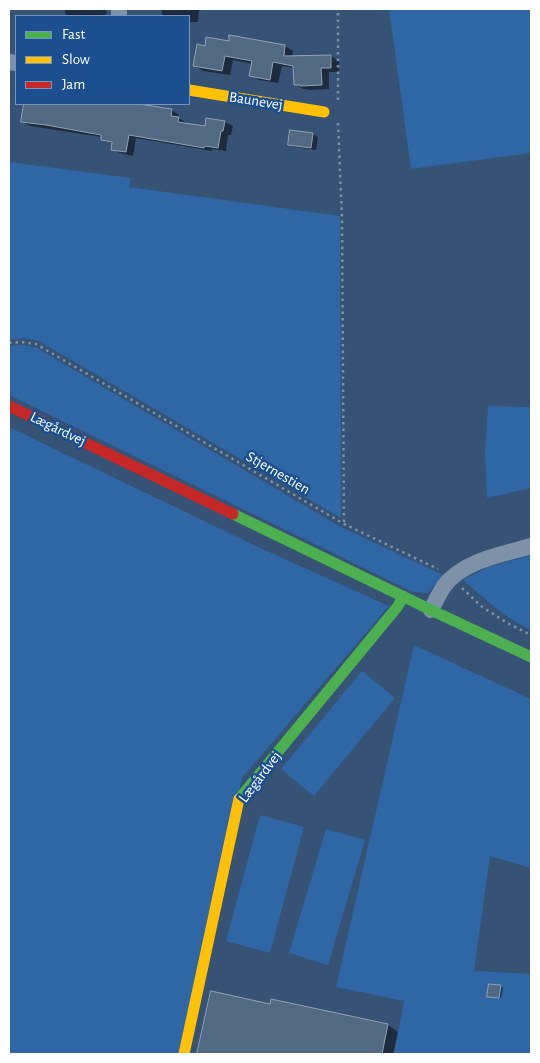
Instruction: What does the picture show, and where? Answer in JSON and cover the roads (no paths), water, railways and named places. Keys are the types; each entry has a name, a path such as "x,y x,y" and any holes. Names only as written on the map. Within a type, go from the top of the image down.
{"street":[{"name":"Baunevej","path":"190,90 324,112"},
{"name":"Lægårdvej","path":"9,406 531,657"},
{"path":"431,610 444,587 461,571 473,564 531,546"},
{"name":"Lægårdvej","path":"184,1054 239,799 398,606 403,596"}]}
